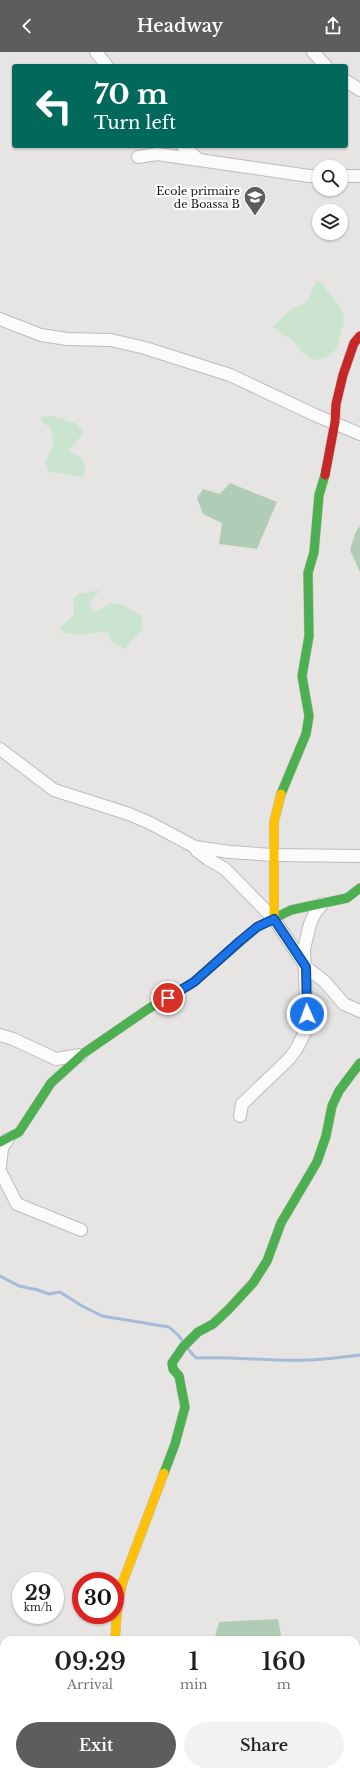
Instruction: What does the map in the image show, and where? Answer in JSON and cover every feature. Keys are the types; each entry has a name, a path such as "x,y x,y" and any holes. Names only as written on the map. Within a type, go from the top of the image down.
{"street":[{"path":"96,52 105,64"},
{"path":"313,52 324,64"},
{"path":"348,82 360,90"},
{"path":"185,148 199,160"},
{"path":"138,157 157,154 312,176"},
{"path":"348,176 360,176"},
{"path":"0,319 41,335 67,339 111,340 145,348 230,375 315,415 335,422 360,434"},
{"path":"274,919 274,822 279,800 306,734 309,716 302,676 309,636 308,573 314,552 319,495 327,467 329,447 335,422 336,404 343,375 354,343 360,336"},
{"path":"0,749 54,790 129,814 150,823 195,847 218,851 273,855 360,856"},
{"path":"195,847 208,859 225,869 274,919 306,967 325,982 344,1004 360,1011"},
{"path":"0,1166 4,1140 19,1132 51,1083 81,1055 148,1009 194,982 257,927 291,910 347,898 360,888"},
{"path":"240,1116 242,1104 289,1059 303,1038 307,1028 306,967 304,949 310,924 315,913 322,904"},
{"path":"0,1035 13,1039 56,1059 81,1055"},
{"path":"115,1636 117,1612 122,1584 175,1444 184,1407 179,1376 173,1369 172,1363 174,1357 198,1332 213,1324 223,1315 254,1283 267,1261 281,1223 317,1162 326,1136 332,1106 339,1091 360,1063"},
{"path":"0,1171 17,1204 81,1230"}],"green space":[{"path":"317,281 322,283 338,304 343,313 344,320 339,342 331,355 312,360 300,350 291,338 286,337 273,327 292,308 304,304 309,298"},
{"path":"51,416 75,423 84,432 70,449 70,452 78,456 85,465 83,477 49,471 45,462 54,444 52,429 42,422 40,417"},
{"path":"230,483 277,502 257,549 219,544 222,523 203,514 197,498 203,489 220,494"},
{"path":"360,526 360,572 350,550 356,531"},
{"path":"100,590 89,603 94,612 112,603 123,605 141,615 143,629 124,649 111,641 108,631 82,635 63,633 60,628 74,615 73,599 78,594"},
{"path":"278,1619 281,1636 215,1636 219,1622"}],"waterway":[{"path":"0,1276 19,1286 49,1294 60,1292 82,1306 102,1316 169,1327 182,1340"},
{"path":"188,1349 196,1358 311,1360 360,1355"}],"traffic: fast":[{"path":"281,794 306,734 309,716 302,676 309,636 308,573 314,552 319,495 325,475"},
{"path":"0,1142 19,1132 51,1083 84,1053 148,1009 194,982 257,927 291,910 347,898 360,888"},
{"path":"164,1473 175,1444 185,1407 179,1376 173,1369 172,1363 183,1347 198,1332 213,1324 228,1310 253,1283 267,1261 281,1223 317,1162 326,1136 332,1106 339,1091 360,1063"}],"traffic: slow":[{"path":"274,919 274,822 281,794"},
{"path":"115,1636 117,1612 122,1584 164,1473"}],"traffic: jam":[{"path":"325,475 335,422 336,404 343,375 354,343 360,336"}],"place":[{"name":"Ecole primaire de Boassa B","path":"255,216"}],"route":[{"path":"168,998 194,982 257,927 274,919 306,967 307,1014"}]}
